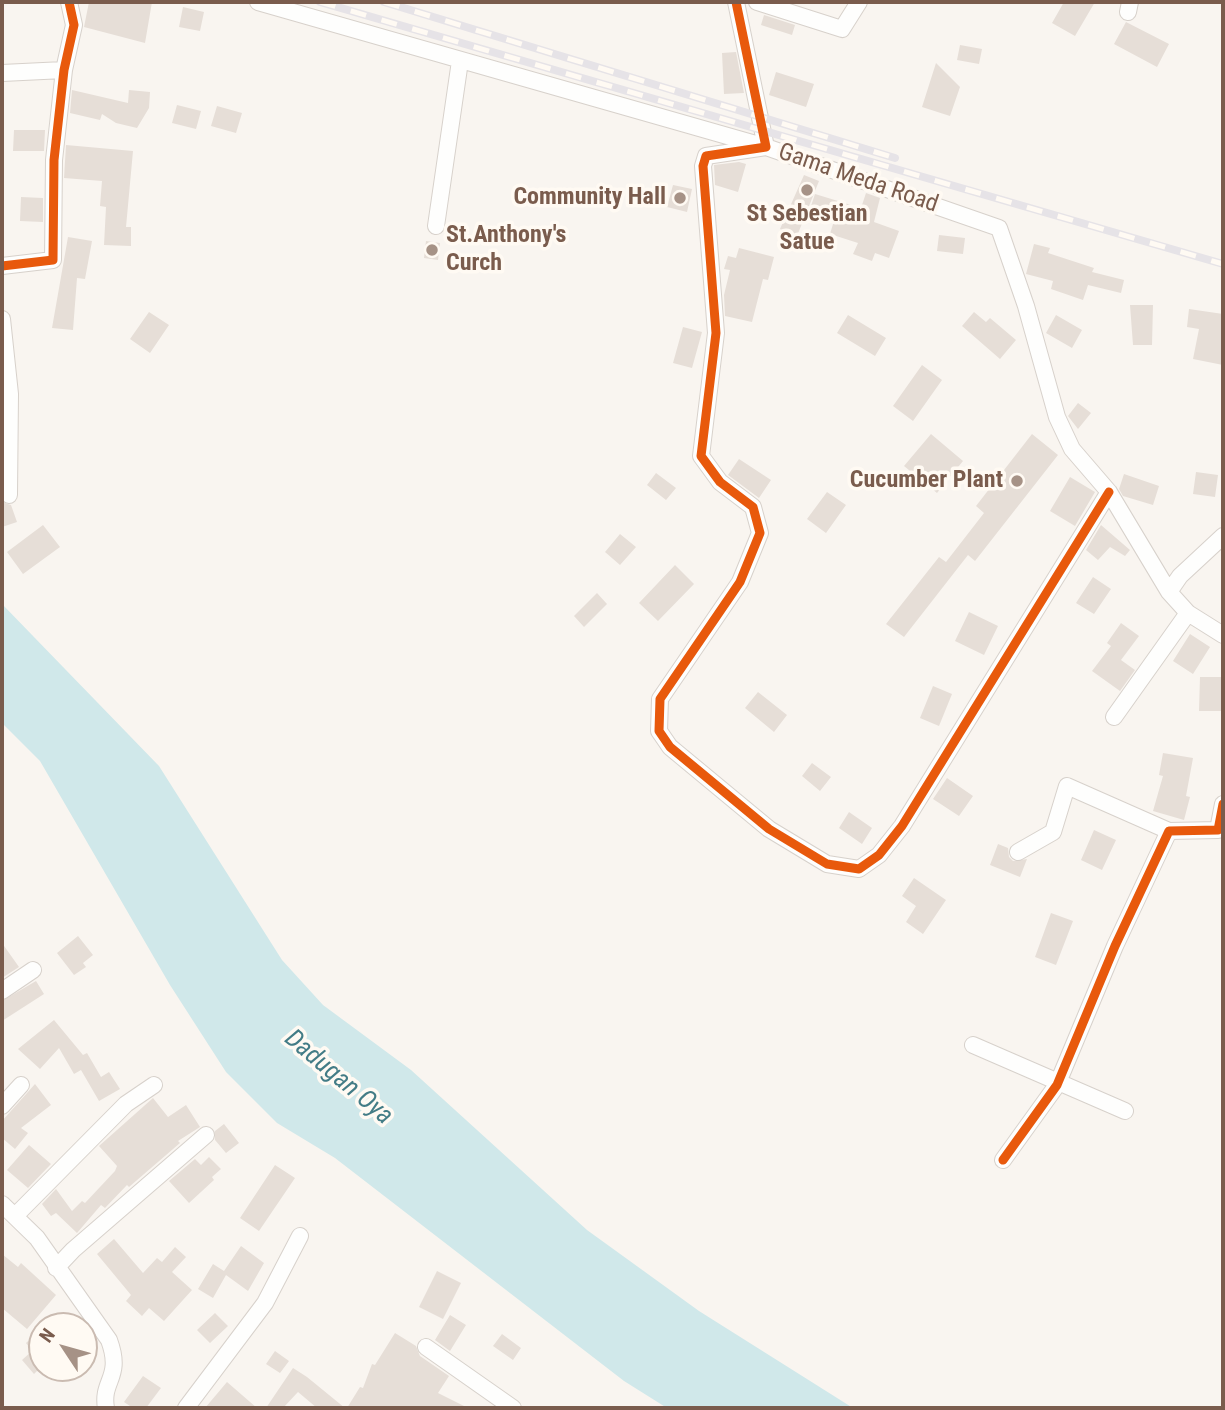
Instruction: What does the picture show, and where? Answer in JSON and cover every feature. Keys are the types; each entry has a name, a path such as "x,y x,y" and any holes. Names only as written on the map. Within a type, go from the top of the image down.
{"street":[{"path":"2,265 53,260 54,160 64,70 74,25 69,2"},
{"name":"Gama Meda Road","path":"258,2 766,147 999,228 1026,306 1057,417 1072,449 1109,492 1169,592 1188,613 1223,635"},
{"path":"736,2 766,147 706,156 703,166 716,334 701,456 720,482 753,507 760,533 740,582 660,699 659,731 670,747 769,829 827,864 859,869 879,855 902,826 1109,492"},
{"path":"757,2 842,29 859,2"},
{"path":"436,226 460,61"},
{"path":"2,73 64,70"},
{"path":"2,320 10,394 9,495"},
{"path":"1169,592 1180,576 1223,536"},
{"path":"1114,718 1188,613"},
{"path":"1018,852 1053,832 1067,786 1169,831 1218,830 1223,804"},
{"path":"1003,1160 1059,1082 1115,946 1169,831"},
{"path":"2,991 33,970"},
{"path":"973,1045 1125,1111"},
{"path":"2,1106 21,1085"},
{"path":"16,1215 126,1104 154,1085"},
{"path":"57,1268 73,1250 206,1135"},
{"path":"2,1204 16,1215 108,1340 114,1354 115,1372 104,1397 106,1408"},
{"path":"186,1408 265,1303 300,1236"},
{"path":"426,1347 513,1408"}],"water":[{"name":"Dadugan Oya","path":"2,604 159,766 282,960 323,1005 411,1070 587,1230 699,1311 853,1408 667,1408 624,1381 335,1158 277,1123 226,1072 170,985 40,761 2,723"}],"building":[{"path":"89,2 152,2 145,43 84,27"},
{"path":"1064,2 1095,2 1075,36 1052,23"},
{"path":"183,7 204,12 200,31 179,27"},
{"path":"764,15 795,25 792,35 761,25"},
{"path":"1126,22 1169,44 1157,67 1114,44"},
{"path":"960,45 982,49 979,64 957,60"},
{"path":"736,52 744,93 724,94 722,53"},
{"path":"936,63 960,87 950,116 922,107"},
{"path":"776,72 814,84 806,107 769,95"},
{"path":"72,90 128,103 129,90 150,92 149,108 137,128 116,123 102,114 100,120 70,113"},
{"path":"177,105 201,111 196,129 172,123"},
{"path":"217,106 242,113 236,133 211,126"},
{"path":"14,130 45,130 44,151 13,151"},
{"path":"66,145 133,151 126,227 131,227 131,246 104,245 106,207 100,206 102,181 64,178"},
{"path":"739,162 746,164 738,192 715,185 714,165"},
{"path":"804,175 819,181 797,236 780,229"},
{"name":"Community Hall","path":"673,185 692,189 687,212 667,207"},
{"path":"866,193 880,198 874,222 899,231 889,258 875,253 872,261 853,254 858,243 830,234 836,214 811,206 815,194 861,208"},
{"path":"21,197 43,198 43,222 20,221"},
{"path":"939,235 965,238 963,254 937,251"},
{"path":"68,237 92,241 85,279 77,278 73,330 52,328"},
{"name":"St.Anthony's Curch","path":"426,241 440,243 438,260 424,258"},
{"path":"1034,244 1050,248 1048,253 1094,268 1092,272 1124,280 1121,293 1088,285 1083,300 1051,289 1053,281 1026,274"},
{"path":"739,248 774,257 768,280 763,279 752,322 725,316 724,295 730,270 724,269 728,256 736,258"},
{"path":"1130,305 1153,305 1152,345 1133,345"},
{"path":"1189,309 1223,314 1223,365 1193,359 1199,329 1187,327"},
{"path":"149,312 169,325 150,353 130,339"},
{"path":"974,312 986,322 990,318 1016,340 1000,359 962,326"},
{"path":"848,315 886,338 875,356 837,333"},
{"path":"1056,315 1082,330 1072,348 1046,333"},
{"path":"683,327 702,332 692,368 673,363"},
{"path":"922,365 942,380 913,421 893,406"},
{"path":"1078,403 1091,413 1078,429 1068,416"},
{"path":"931,434 963,461 937,493 904,466"},
{"path":"1032,434 1058,455 975,561 968,555 904,637 886,624 939,557 946,562 984,513 976,506"},
{"path":"739,459 771,480 759,498 728,475"},
{"path":"1196,472 1218,475 1215,497 1193,494"},
{"path":"656,473 676,488 666,500 647,485"},
{"path":"1124,474 1159,486 1153,505 1123,496 1119,489"},
{"path":"1070,477 1095,492 1075,526 1050,511"},
{"path":"827,492 846,505 826,533 807,519"},
{"path":"2,502 11,505 17,522 2,527"},
{"path":"43,525 60,547 23,574 7,552"},
{"path":"1101,525 1130,550 1125,556 1110,547 1098,560 1086,550"},
{"path":"620,534 636,547 620,565 605,552"},
{"path":"675,565 694,584 658,621 639,603"},
{"path":"1093,577 1111,589 1094,614 1076,603"},
{"path":"597,593 607,604 584,627 574,616"},
{"path":"969,612 998,626 984,655 955,641"},
{"path":"1121,623 1139,636 1121,660 1135,670 1120,691 1092,671 1111,646 1107,643"},
{"path":"1190,634 1210,647 1193,674 1173,661"},
{"path":"1200,677 1222,677 1221,711 1199,711"},
{"path":"933,686 952,694 939,726 920,718"},
{"path":"758,692 787,715 774,732 745,708"},
{"path":"1163,753 1193,758 1186,796 1190,797 1184,820 1153,811 1163,776 1159,775"},
{"path":"812,763 831,777 820,791 802,776"},
{"path":"947,778 973,796 959,816 933,799"},
{"path":"849,812 872,828 862,844 839,828"},
{"path":"1094,830 1116,840 1102,870 1081,860"},
{"path":"998,844 1008,848 1009,857 1013,861 1027,859 1020,877 990,865"},
{"path":"914,878 946,900 923,934 906,922 916,906 902,896"},
{"path":"1051,913 1073,921 1056,965 1035,957"},
{"path":"78,936 93,955 83,963 86,967 74,975 57,953"},
{"path":"2,943 19,967 2,978"},
{"path":"36,981 44,994 2,1021 2,1001"},
{"path":"54,1020 83,1055 87,1053 101,1077 109,1072 120,1089 99,1101 81,1070 74,1074 59,1048 40,1069 18,1049"},
{"path":"35,1084 51,1105 21,1128 28,1133 15,1149 2,1138 2,1121"},
{"path":"153,1098 168,1117 186,1105 200,1127 178,1141 180,1143 129,1187 127,1185 105,1208 101,1205 77,1233 56,1213 51,1216 42,1204 56,1189 72,1211 82,1201 85,1203 115,1171 117,1166 99,1146"},
{"path":"224,1124 239,1143 226,1153 215,1140 215,1131"},
{"path":"29,1145 51,1164 28,1188 7,1170"},
{"path":"209,1157 221,1169 212,1177 214,1180 189,1203 169,1181 195,1159 201,1165"},
{"path":"275,1165 295,1178 259,1231 240,1218"},
{"path":"114,1239 143,1273 157,1258 162,1262 175,1247 186,1257 172,1272 192,1290 164,1321 149,1308 142,1316 126,1301 131,1295 97,1254"},
{"path":"241,1246 264,1263 248,1291 226,1275 213,1298 198,1289 213,1264 224,1271"},
{"path":"2,1254 18,1267 21,1263 56,1295 42,1312 28,1312 27,1329 2,1308"},
{"path":"437,1271 461,1283 443,1319 419,1307"},
{"path":"215,1313 228,1326 210,1343 197,1330"},
{"path":"450,1315 466,1325 450,1351 435,1340"},
{"path":"395,1333 416,1346 420,1356 449,1376 438,1393 468,1408 347,1408 360,1387 363,1388 372,1364 375,1365"},
{"path":"502,1334 521,1348 513,1360 493,1346"},
{"path":"275,1351 289,1361 280,1373 266,1364"},
{"path":"28,1355 28,1367 22,1360"},
{"path":"293,1368 345,1408 317,1408 298,1392 283,1408 266,1408"},
{"path":"143,1376 161,1388 146,1408 133,1408 124,1402"},
{"path":"227,1382 257,1408 205,1408"}],"railway":[{"path":"320,2 1223,264"},
{"path":"384,2 895,158"}],"cycle path":[{"path":"2,266 53,260 54,160 64,70 74,25 69,2"},
{"path":"736,2 766,147 706,156 703,166 716,333 701,456 720,482 753,507 760,533 740,582 660,699 659,731 670,747 769,829 827,864 859,869 879,855 902,826 1109,492"},
{"path":"1003,1160 1057,1085 1115,946 1169,831 1218,830 1223,804"}],"place":[{"name":"St Sebestian Satue","path":"807,190"},
{"name":"Community Hall","path":"680,198"},
{"name":"St.Anthony's Curch","path":"432,250"},
{"name":"Cucumber Plant","path":"1017,481"}]}
